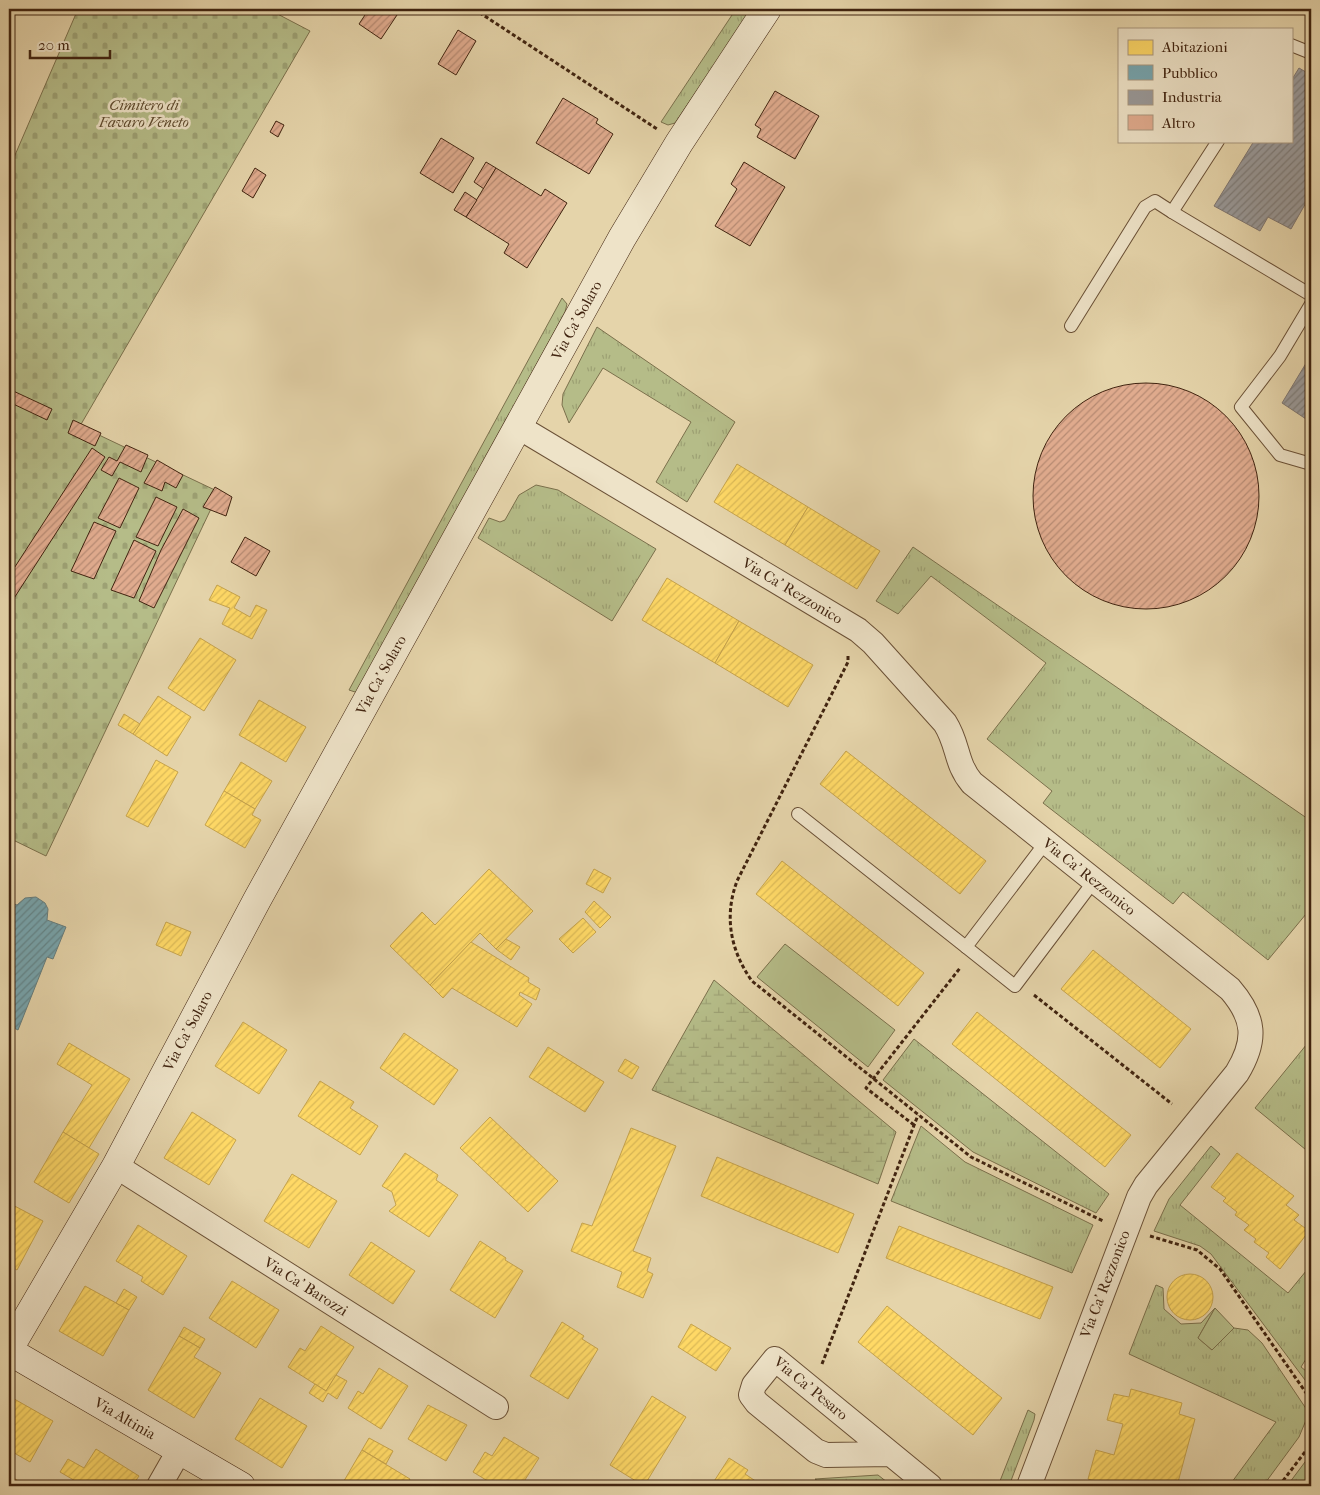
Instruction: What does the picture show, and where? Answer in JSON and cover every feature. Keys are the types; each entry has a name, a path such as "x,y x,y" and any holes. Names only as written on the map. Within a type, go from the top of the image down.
{"street":[{"name":"Via Ca' Solaro","path":"9,1350 116,1166 262,892 622,238 679,143 767,9"},
{"name":"Via Ca' Rezzonico","path":"517,426 858,630 873,643 945,723 954,738 959,763 972,783 1230,989 1245,1009 1251,1029 1246,1059 1237,1073 1146,1186 1126,1229 1029,1486"},
{"name":"Via Ca' Barozzi","path":"116,1166 496,1407"},
{"name":"Via Altinia","path":"9,1350 241,1486"},
{"name":"Via Ca' Pesaro","path":"890,1454 826,1455 816,1451 757,1403 751,1395 754,1385 775,1359 930,1486"},
{"path":"159,1486 180,1450"}],"lane":[{"path":"1292,45 1311,53"},
{"path":"1172,212 1217,142"},
{"path":"1071,326 1145,207 1155,201 1311,296"},
{"path":"1311,304 1280,356 1241,406 1280,455 1311,464"},
{"path":"798,814 1015,986 1094,881"},
{"path":"966,947 1046,842"}],"path":[{"path":"474,9 679,143"},
{"path":"847,647 848,662 736,880 730,899 729,915 735,948 742,967 752,981 979,1162 1099,1220 1197,1250 1208,1258 1220,1269 1311,1400"},
{"path":"914,1126 866,1088 961,968"},
{"path":"1018,982 1172,1104"},
{"path":"812,1390 918,1115"},
{"path":"1279,1486 1311,1444"}],"green space":[{"name":"Cimitero di Favaro Veneto","path":"78,9 268,9 310,31 80,426 219,492 46,856 9,838 9,169"},
{"path":"736,9 752,9 675,123 668,125 661,122"},
{"path":"562,298 567,304 565,312 358,693 349,690"},
{"path":"597,327 735,422 687,502 656,482 691,422 603,368 569,423 562,405 563,394"},
{"path":"536,485 558,490 656,549 612,621 478,538 489,518 500,522 505,520 519,495"},
{"path":"913,547 1311,821 1311,908 1268,960 1183,892 1173,904 1043,803 1052,791 987,739 1046,663 931,576 898,614 876,601"},
{"path":"785,944 895,1030 868,1067 757,977"},
{"path":"714,980 896,1132 878,1184 652,1090"},
{"path":"914,1039 1109,1194 1096,1213 973,1152 883,1080"},
{"path":"1311,1039 1311,1154 1255,1108"},
{"path":"921,1126 965,1162 1093,1225 1072,1273 891,1201"},
{"path":"1211,1146 1220,1154 1180,1205 1288,1293 1311,1265 1311,1351 1301,1367 1311,1375 1311,1388 1211,1254 1200,1246 1154,1231 1169,1199"},
{"path":"1156,1285 1163,1288 1164,1309 1181,1324 1201,1323 1215,1308 1198,1338 1212,1350 1234,1328 1248,1330 1262,1343 1309,1413 1299,1437 1263,1486 1229,1486 1276,1422 1129,1354"},
{"path":"1215,1308 1234,1328 1212,1350 1198,1338"},
{"path":"1028,1410 1035,1414 1034,1420 1009,1486 998,1486"},
{"path":"1311,1454 1311,1486 1287,1486"},
{"path":"878,1475 892,1486 824,1486 815,1479"}],"building: Abitazioni":[{"path":"737,464 808,507 785,545 714,502"},
{"path":"808,507 880,551 857,589 785,545"},
{"path":"667,578 739,621 715,663 642,620"},
{"path":"217,585 240,597 234,608 250,617 256,605 267,610 252,639 222,624 230,608 209,600"},
{"path":"739,621 813,665 788,707 715,663"},
{"path":"200,638 236,660 204,711 168,688"},
{"path":"158,696 191,717 167,756 133,734"},
{"path":"259,700 306,727 286,762 239,735"},
{"path":"124,714 140,724 133,734 118,725"},
{"path":"846,751 986,861 960,894 820,784"},
{"path":"156,760 178,772 148,827 126,816"},
{"path":"241,762 272,781 255,809 224,791"},
{"path":"224,791 255,809 252,815 261,820 245,848 205,825"},
{"path":"782,861 924,973 898,1006 756,894"},
{"path":"489,869 533,911 496,949 480,933 430,985 390,946 422,912 435,925"},
{"path":"594,869 611,878 603,893 586,884"},
{"path":"594,901 611,917 600,928 585,912"},
{"path":"583,918 596,932 573,953 559,939"},
{"path":"166,922 191,932 181,956 156,945"},
{"path":"506,939 520,947 511,960 496,949"},
{"path":"471,942 529,978 528,982 540,989 536,1000 520,992 519,995 532,1004 517,1027 452,988 443,998 430,985"},
{"path":"1093,950 1191,1029 1160,1068 1061,989"},
{"path":"977,1012 1131,1135 1105,1167 952,1044"},
{"path":"243,1022 287,1050 259,1094 215,1066"},
{"path":"404,1033 458,1070 434,1105 380,1068"},
{"path":"69,1043 130,1079 89,1148 63,1132 92,1085 57,1064"},
{"path":"548,1047 604,1082 585,1112 529,1077"},
{"path":"625,1059 639,1067 632,1079 618,1071"},
{"path":"320,1081 354,1102 350,1108 378,1126 360,1155 298,1116"},
{"path":"192,1112 236,1140 209,1185 164,1158"},
{"path":"490,1117 558,1181 528,1212 460,1148"},
{"path":"631,1128 676,1146 633,1251 651,1258 647,1271 653,1274 643,1298 617,1287 622,1272 571,1251 582,1223 592,1226"},
{"path":"63,1132 99,1154 69,1203 34,1182"},
{"path":"405,1153 438,1175 436,1180 458,1195 429,1237 389,1211 396,1205 392,1192 382,1186"},
{"path":"1237,1153 1294,1196 1286,1205 1299,1215 1294,1220 1309,1231 1280,1269 1266,1257 1269,1253 1254,1242 1256,1239 1244,1230 1249,1225 1235,1215 1237,1212 1223,1201 1226,1198 1211,1187"},
{"path":"717,1157 854,1214 838,1253 701,1196"},
{"path":"292,1174 337,1201 309,1248 264,1221"},
{"path":"9,1203 43,1221 17,1270 9,1265"},
{"path":"138,1225 187,1256 163,1295 141,1281 143,1277 116,1261"},
{"path":"899,1226 1053,1287 1040,1319 886,1258"},
{"path":"480,1241 523,1271 495,1318 450,1290"},
{"path":"371,1242 415,1271 393,1304 349,1275"},
{"path":"1190,1274 1203,1278 1209,1284 1213,1297 1209,1310 1203,1316 1190,1320 1177,1316 1171,1310 1167,1297 1171,1284 1177,1278"},
{"path":"232,1281 279,1310 256,1348 209,1318"},
{"path":"85,1286 129,1310 103,1356 59,1331"},
{"path":"124,1289 137,1297 129,1310 116,1303"},
{"path":"887,1306 1002,1398 973,1435 858,1342"},
{"path":"562,1322 584,1336 582,1339 598,1349 568,1399 530,1376"},
{"path":"691,1324 731,1348 716,1371 678,1347"},
{"path":"321,1326 354,1347 326,1391 288,1367 300,1348 305,1351"},
{"path":"184,1327 205,1339 200,1348 179,1336"},
{"path":"179,1336 200,1348 194,1357 221,1373 194,1418 148,1390"},
{"path":"379,1368 408,1386 381,1429 348,1408 358,1391 363,1394"},
{"path":"336,1375 347,1381 337,1399 328,1393 323,1402 309,1393 315,1384 326,1391"},
{"path":"1131,1389 1182,1403 1179,1414 1195,1419 1177,1486 1113,1486 1088,1479 1096,1450 1114,1455 1123,1424 1107,1420 1114,1394 1129,1397"},
{"path":"9,1396 53,1421 30,1462 9,1450"},
{"path":"652,1396 686,1417 644,1486 610,1465"},
{"path":"260,1398 307,1426 282,1468 235,1439"},
{"path":"428,1405 467,1425 446,1461 408,1439"},
{"path":"504,1437 539,1458 521,1486 496,1486 473,1472 485,1452 492,1456"},
{"path":"369,1438 393,1451 386,1464 362,1450"},
{"path":"96,1449 139,1476 132,1486 84,1486 60,1472 68,1459 84,1468"},
{"path":"362,1450 410,1479 406,1486 341,1486"},
{"path":"729,1458 748,1470 745,1474 760,1484 759,1486 711,1486"},
{"path":"9,1475 20,1482 18,1486 9,1486"}],"building: Pubblico":[{"path":"36,897 45,903 48,909 47,920 66,927 53,959 47,957 18,1030 12,1027 9,1035 9,902 17,905 25,898"}],"building: Industria":[{"path":"1299,68 1311,75 1311,194 1291,229 1268,217 1260,231 1214,206 1253,142 1292,142 1292,79"},
{"path":"1311,355 1311,411 1306,419 1282,403"}],"building: Altro":[{"path":"369,9 401,9 381,39 359,24"},
{"path":"458,30 476,41 456,75 438,64"},
{"path":"775,91 819,116 795,159 757,137 761,129 755,125"},
{"path":"563,98 598,119 596,123 613,134 589,174 536,143"},
{"path":"276,121 284,125 278,137 270,132"},
{"path":"441,138 474,158 453,193 420,173"},
{"path":"486,162 496,168 484,189 474,182"},
{"path":"744,162 785,187 750,246 715,226 737,189 731,184"},
{"path":"255,168 266,175 253,198 242,191"},
{"path":"496,168 541,196 545,189 567,203 527,268 504,253 509,244 466,217"},
{"path":"465,192 477,200 466,217 454,210"},
{"path":"1146,383 1168,385 1189,392 1209,402 1226,416 1240,433 1250,453 1257,474 1259,496 1257,518 1250,539 1240,559 1226,576 1209,590 1189,600 1168,607 1146,609 1124,607 1103,600 1083,590 1066,576 1052,559 1042,539 1035,518 1033,496 1035,474 1042,453 1052,433 1066,416 1083,402 1103,392 1124,385"},
{"path":"9,389 52,409 47,420 9,402"},
{"path":"73,420 101,433 95,446 68,433"},
{"path":"126,445 148,455 141,472 120,462 112,476 101,470 109,457 117,461"},
{"path":"92,448 105,457 9,606 9,576"},
{"path":"157,460 183,475 176,488 165,482 162,491 144,483"},
{"path":"119,478 139,488 120,528 98,518"},
{"path":"215,487 232,497 226,516 203,507"},
{"path":"156,497 177,507 158,546 136,537"},
{"path":"183,509 199,518 154,608 139,601 161,550"},
{"path":"94,522 116,531 94,579 71,571"},
{"path":"245,537 270,551 256,576 231,562"},
{"path":"134,540 156,551 134,598 111,590"}]}
